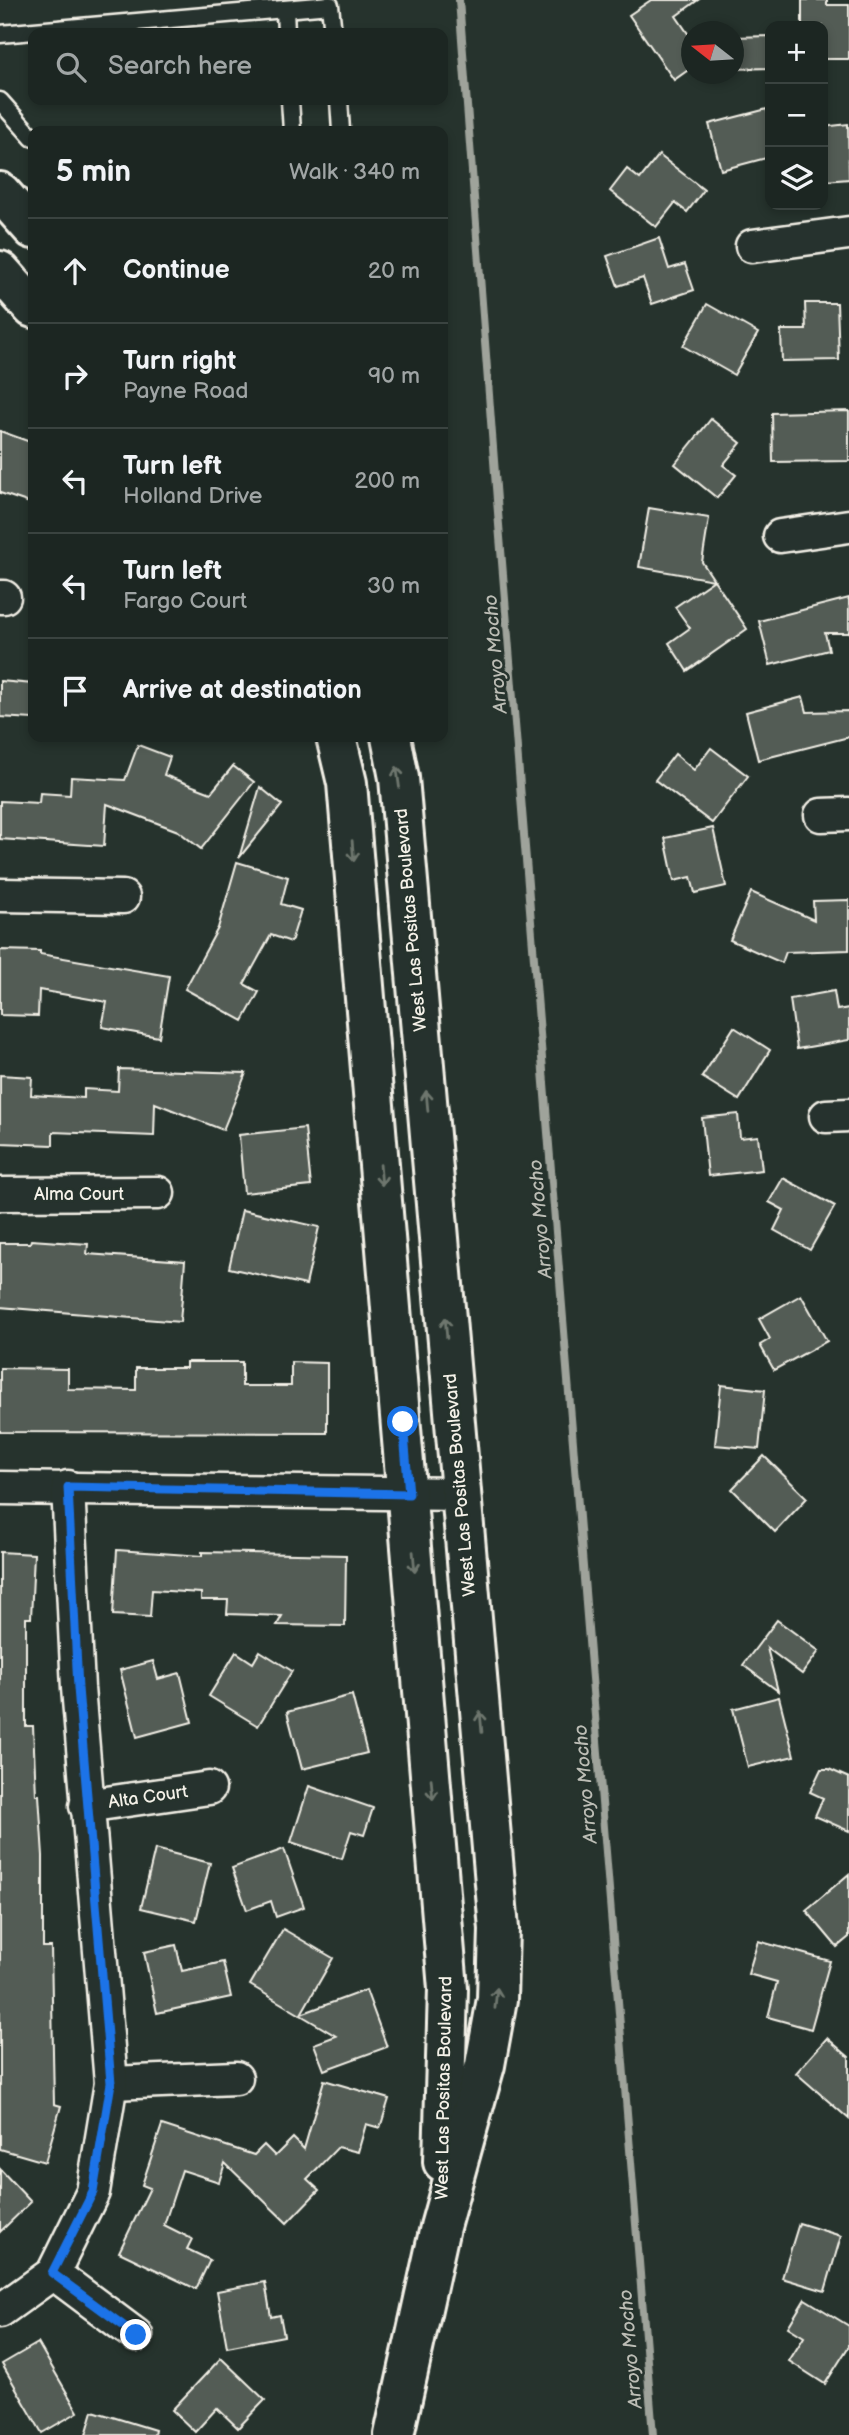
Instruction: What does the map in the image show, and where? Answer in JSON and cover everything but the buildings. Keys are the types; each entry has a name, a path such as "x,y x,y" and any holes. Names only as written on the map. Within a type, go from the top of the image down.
{"main road":[{"path":"0,192 28,223"},
{"path":"0,271 28,302"},
{"name":"West Las Positas Boulevard","path":"337,742 347,783 409,1494 448,1989 440,2227"},
{"name":"West Las Positas Boulevard","path":"392,742 399,778 499,1929 497,1999 485,2065 440,2227 394,2435"}],"street":[{"path":"752,246 849,233"},
{"path":"780,536 849,526"},
{"path":"0,895 123,897"},
{"name":"Alma Court","path":"0,1194 158,1193"},
{"path":"0,2311 52,2273 93,2192 111,2083 86,1806 68,1487"},
{"path":"0,1488 461,1494"},
{"name":"Alta Court","path":"86,1806 209,1788"},
{"path":"111,2083 236,2078"},
{"path":"52,2273 136,2335"}],"lane":[{"path":"68,28 330,5 332,28"},
{"path":"285,9 286,28"},
{"path":"0,34 28,32"},
{"path":"0,101 28,132"},
{"path":"290,105 292,126"},
{"path":"338,105 341,126"}],"waterway":[{"name":"Arroyo Mocho","path":"459,0 653,2435"}],"route":[{"path":"136,2335 52,2273 93,2192 111,2083 86,1806 68,1487 409,1494 403,1422"}]}
